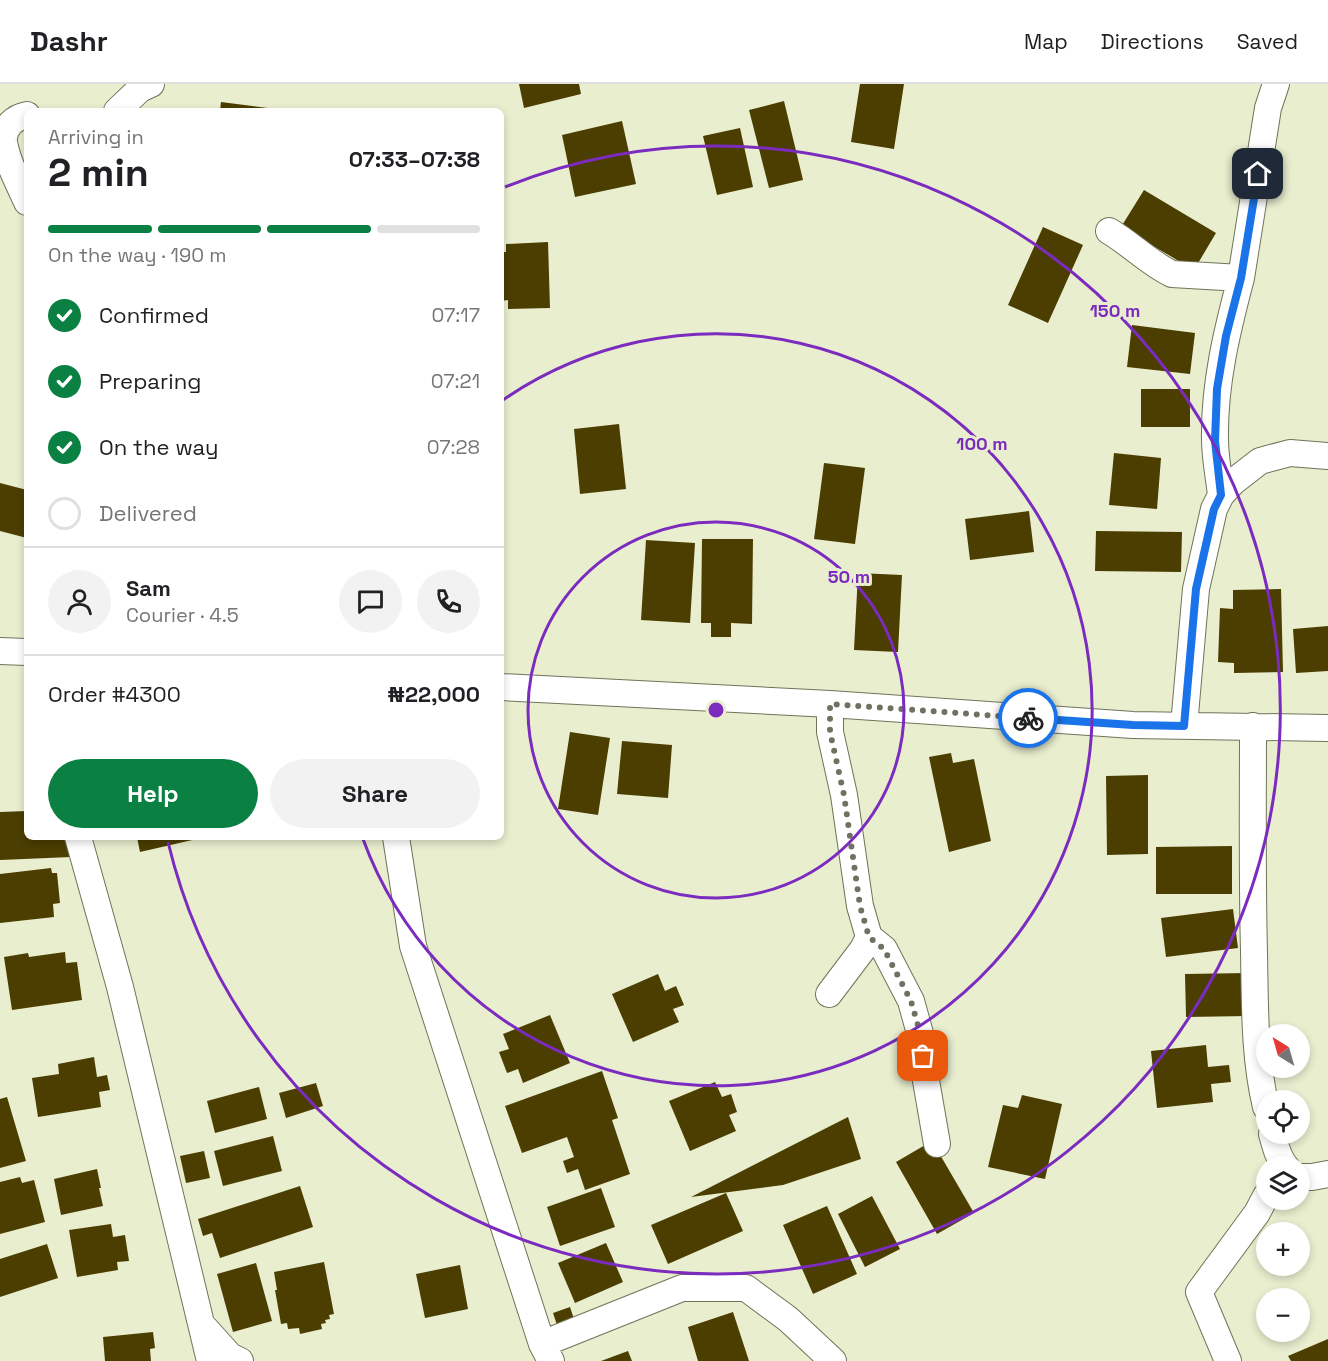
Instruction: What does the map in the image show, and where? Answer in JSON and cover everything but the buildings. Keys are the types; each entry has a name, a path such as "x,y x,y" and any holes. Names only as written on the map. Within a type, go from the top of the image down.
{"street":[{"path":"120,108 140,89 151,84"},
{"path":"1221,495 1215,441 1217,389 1226,336 1241,278 1268,108 1276,84"},
{"path":"12,118 4,138 7,154 24,195"},
{"path":"1109,231 1124,239 1163,270 1172,274 1241,278"},
{"path":"1184,726 1196,589 1214,509 1221,495 1233,482 1260,461 1290,453 1328,456"},
{"path":"0,651 24,652"},
{"path":"504,687 830,704 1133,725 1328,728"},
{"path":"830,704 830,732 844,795 860,906 869,937 884,949 911,1001 921,1036 925,1076 937,1144"},
{"path":"1253,726 1255,1024 1262,1090"},
{"path":"79,840 120,987 210,1361"},
{"path":"396,840 413,946 546,1353 682,1288 746,1288 788,1319 833,1361"},
{"path":"829,994 863,949 869,937"},
{"path":"1310,1176 1328,1174"},
{"path":"1228,1361 1199,1292 1259,1210"},
{"path":"201,1323 230,1356 240,1361"}],"way so far":[{"path":"923,1056 921,1036 911,1001 884,949 869,937 860,906 844,795 830,732 830,704 1028,718"}],"route":[{"path":"1028,718 1184,726 1196,589 1214,509 1221,495 1215,441 1217,389 1226,336 1241,278 1258,174"}]}
